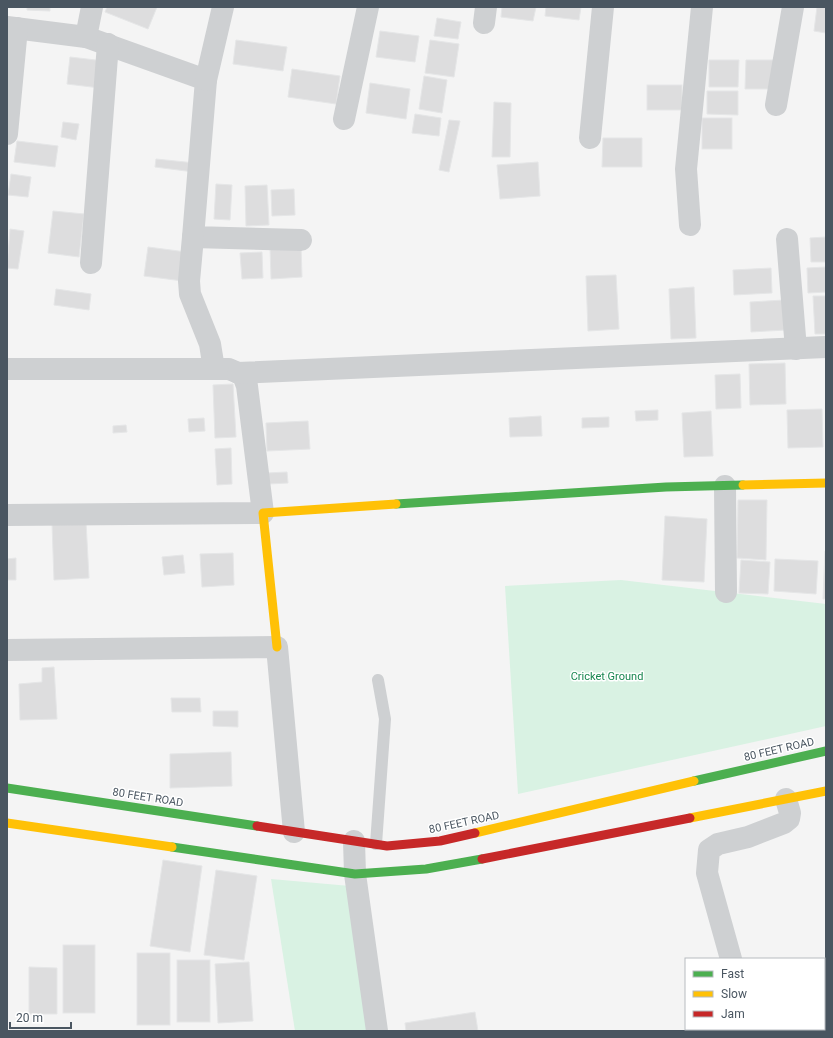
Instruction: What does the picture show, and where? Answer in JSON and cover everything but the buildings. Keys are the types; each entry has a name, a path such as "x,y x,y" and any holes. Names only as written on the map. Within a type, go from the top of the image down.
{"main road":[{"path":"277,646 263,513 666,487 826,483"},
{"name":"80 FEET ROAD","path":"7,788 387,846 440,841 826,751"},
{"path":"7,823 355,874 426,869 500,856 826,791"}],"street":[{"path":"86,37 92,7"},
{"path":"214,369 210,344 190,294 189,277 206,80 222,7"},
{"path":"344,119 368,7"},
{"path":"590,138 603,7"},
{"path":"690,225 686,169 702,7"},
{"path":"776,105 793,7"},
{"path":"7,134 12,28 86,37 206,80"},
{"path":"92,263 108,44"},
{"path":"193,238 301,240"},
{"path":"787,239 796,349"},
{"path":"238,373 826,347"},
{"path":"7,369 229,369 243,375 247,386 263,513 7,515"},
{"path":"725,486 726,592"},
{"path":"7,650 277,646 294,832"},
{"path":"731,958 707,873 709,850 718,844 748,837 784,823 789,819 790,813 786,799"},
{"path":"354,841 355,874 377,1031"}],"lane":[{"path":"376,844 386,718 378,680"}],"green space":[{"name":"Cricket Ground","path":"621,580 826,604 826,726 518,794 505,586"},
{"path":"271,879 350,886 370,1031 295,1031"}],"traffic: fast":[{"path":"396,504 666,487 743,485"},
{"path":"694,781 826,751"},
{"path":"7,788 257,826"},
{"path":"172,847 355,874 426,869 482,859"}],"traffic: slow":[{"path":"743,485 826,483"},
{"path":"277,647 263,513 396,504"},
{"path":"475,833 694,781"},
{"path":"690,818 826,791"},
{"path":"7,823 172,847"}],"traffic: jam":[{"path":"482,859 690,818"},
{"path":"257,826 387,846 440,841 475,833"}]}
